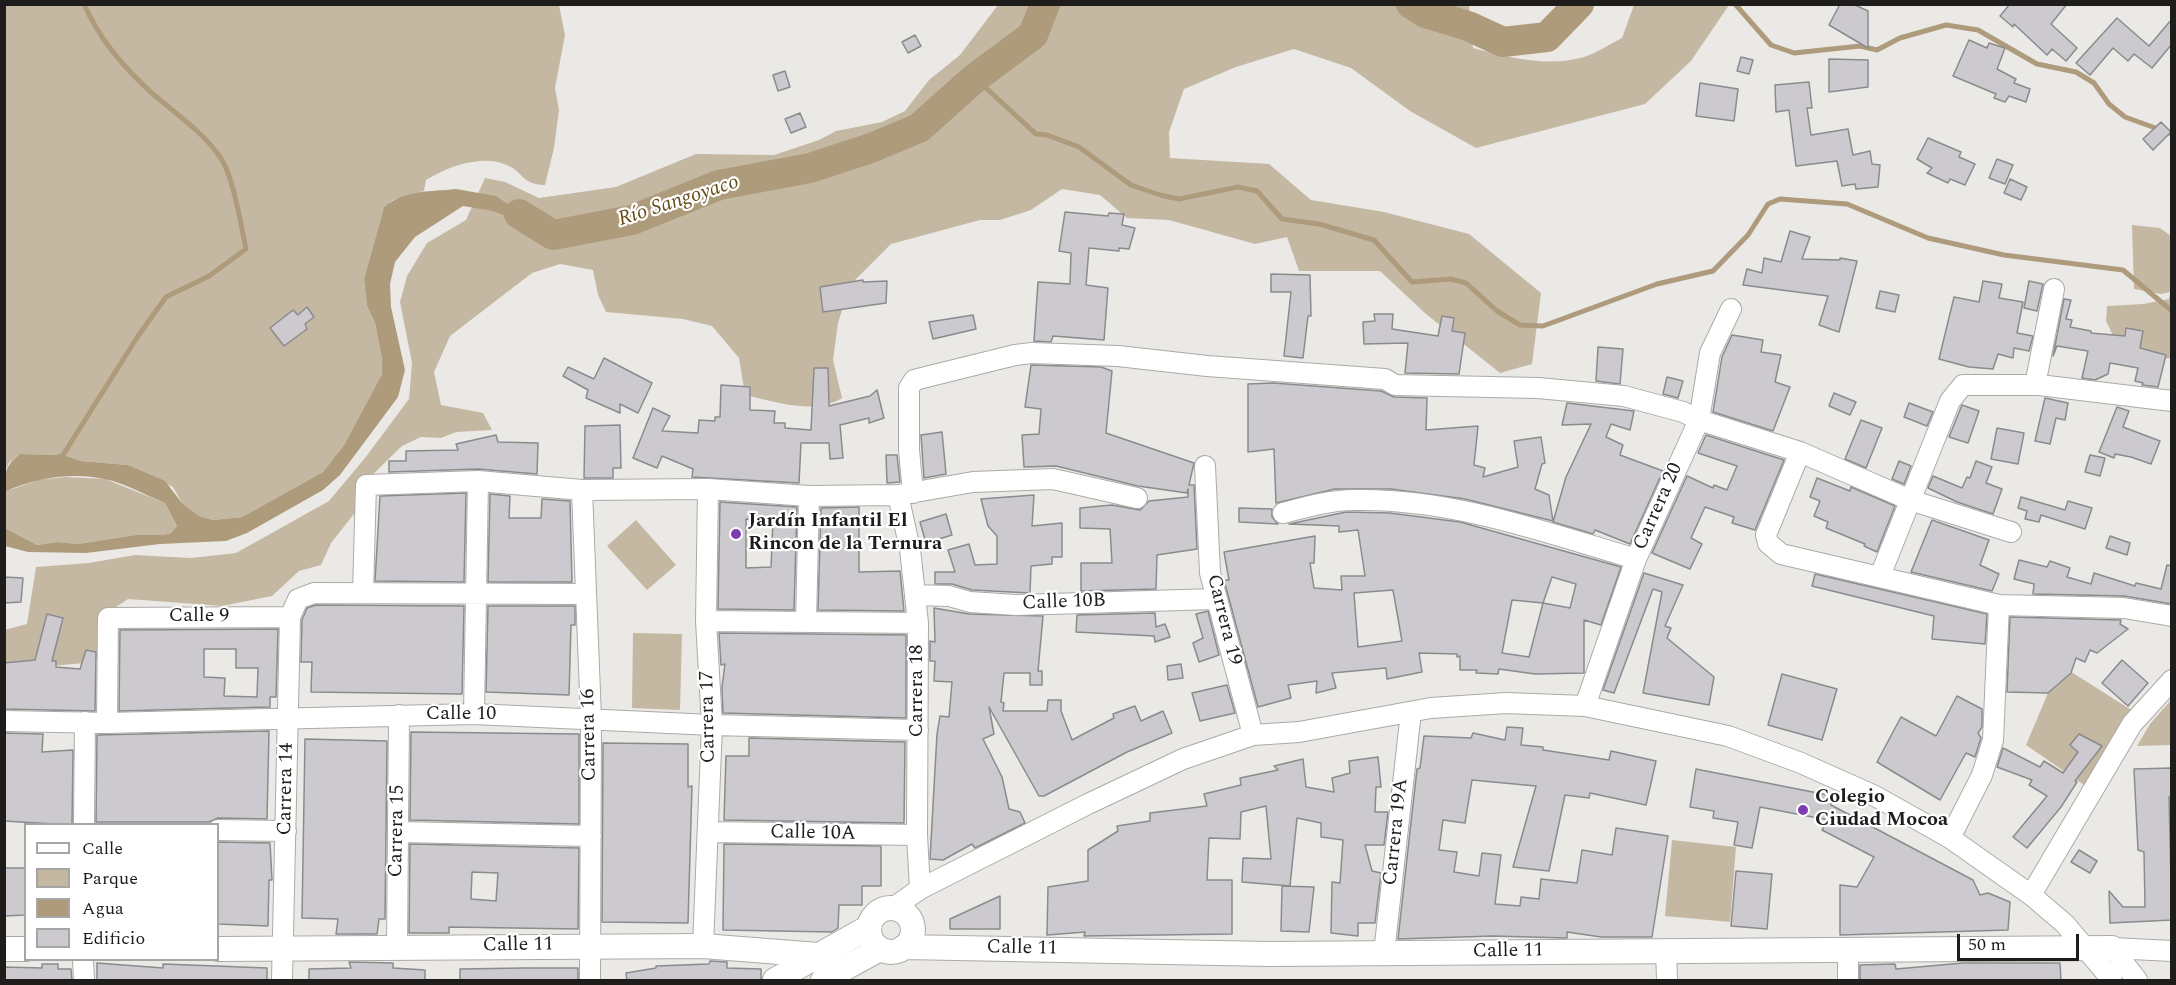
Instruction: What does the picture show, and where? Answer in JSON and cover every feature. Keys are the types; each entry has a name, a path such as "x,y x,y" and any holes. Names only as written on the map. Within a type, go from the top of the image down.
{"street":[{"path":"2035,385 2054,289"},
{"name":"Carrera 20","path":"1585,706 1636,559 1699,420 1710,353 1731,309"},
{"name":"Carrera 18","path":"920,889 917,835 918,623 905,494 909,450 910,384 918,378 1032,352 1118,356 1207,366 1385,379 1395,385 1588,391 1630,398 1683,412 1699,420"},
{"path":"1880,576 1950,400 1963,385 2035,385 2172,401"},
{"path":"1699,420 1800,452 1910,500 2011,532"},
{"path":"1800,452 1766,535 1768,543 1782,554 2000,605 2124,608 2172,616"},
{"name":"Carrera 19","path":"1205,466 1210,573 1215,599 1229,639 1253,735"},
{"path":"585,594 475,596 363,593 366,485 478,481 582,490 708,489 809,496 905,494 973,482 1053,479 1137,498"},
{"path":"474,714 478,481"},
{"name":"Carrera 17","path":"703,946 712,725 706,621 708,489"},
{"name":"Carrera 16","path":"582,490 591,718 590,981"},
{"path":"806,622 809,496"},
{"path":"1282,513 1354,500 1426,504 1490,518 1636,559"},
{"name":"Carrera 14","path":"282,981 290,617 298,599 314,593 363,593"},
{"name":"Calle 10B","path":"915,594 950,596 970,602 1016,605 1215,599"},
{"path":"1950,838 1982,776 1993,740 2000,605"},
{"name":"Calle 9","path":"106,723 108,618 290,617"},
{"path":"706,621 918,623"},
{"path":"2031,895 2132,724 2172,680"},
{"path":"775,981 869,927 877,913 893,908 920,889 1183,759 1253,735 1299,732 1431,708 1506,703 1585,706 1728,736 1801,763 1875,796 1950,838 2031,895 2065,924 2112,981"},
{"name":"Carrera 19A","path":"1384,953 1411,712"},
{"name":"Calle 10","path":"4,721 106,723 474,714 712,725 918,730"},
{"name":"Carrera 15","path":"397,947 399,715"},
{"path":"84,823 85,722"},
{"path":"219,830 286,831"},
{"path":"398,831 591,836"},
{"name":"Calle 10A","path":"708,832 917,835"},
{"path":"823,981 880,949 897,951 904,947 910,940 912,924 901,911 893,908"},
{"path":"869,927 870,936 880,949"},
{"name":"Calle 11","path":"219,949 703,946 818,955"},
{"name":"Calle 11","path":"904,947 1270,954 1848,948 2112,948"},
{"path":"1848,948 1848,981"},
{"path":"2112,948 2172,951"},
{"path":"2112,948 2138,981"},
{"path":"4,949 24,949"},
{"path":"1666,950 1667,981"},
{"path":"83,961 84,981"}],"green space":[{"path":"5,5 559,5 565,35 555,88 559,110 554,148 545,185 527,181 514,169 499,162 478,161 445,170 426,180 424,191 393,200 384,207 364,279 367,306 375,323 382,359 382,374 344,445 323,472 242,517 213,520 199,516 182,503 173,487 128,465 81,461 63,455 20,454 9,463 5,471"},
{"path":"998,5 1469,5 1473,48 1528,60 1556,62 1584,57 1622,38 1634,5 1729,5 1691,61 1645,104 1476,148 1410,111 1351,68 1294,49 1236,67 1184,89 1169,132 1170,158 1269,164 1311,200 1384,212 1469,234 1541,293 1532,364 1500,373 1426,314 1380,271 1299,271 1287,237 1255,244 1169,220 1127,218 1100,195 1062,189 1031,210 1000,220 980,220 891,244 850,285 838,323 833,360 842,398 819,406 795,406 745,395 739,358 712,326 683,319 606,312 598,295 593,270 560,264 532,273 450,336 434,372 441,405 483,413 492,430 456,432 441,438 421,437 402,446 362,485 357,510 331,543 321,565 299,571 272,596 222,606 128,599 101,617 96,662 5,670 4,630 27,624 36,567 89,563 135,555 191,558 236,553 329,501 409,399 412,363 400,302 407,276 427,243 466,220 485,178 505,182 539,198 616,187 696,154 774,155 819,140 836,131 882,122 905,111 929,80 960,55"},
{"path":"2132,225 2160,228 2171,236 2171,358 2157,359 2124,340 2117,344 2106,321 2107,306 2143,304 2169,299 2170,292 2161,294 2134,289"},
{"path":"65,477 105,479 165,503 177,526 171,533 162,535 135,535 78,544 57,542 37,545 5,528 4,492 38,480"},
{"path":"636,520 676,565 647,590 607,546"},
{"path":"633,633 682,634 680,710 632,708"},
{"path":"2065,668 2133,711 2087,787 2026,745 2048,693"},
{"path":"2171,700 2171,745 2137,746 2150,724"},
{"path":"1672,840 1736,847 1730,922 1665,916"}],"water":[{"path":"456,189 496,196 553,235 493,211 463,206 415,237 395,262 390,284 391,307 405,370 398,397 340,475 323,490 247,533 226,541 160,544 86,553 28,552 5,546 5,528 37,545 57,542 78,544 135,535 162,535 171,533 177,526 165,503 127,486 104,479 66,476 28,483 5,492 7,470 11,462 20,454 63,455 81,461 128,465 165,481 182,503 199,516 213,520 242,517 323,472 344,445 382,374 382,359 375,323 367,306 364,279 384,207 410,194"}],"building":[{"path":"1840,4 1853,4 1868,11 1868,48 1829,25"},
{"path":"2010,4 2067,4 2051,24 2077,48 2066,61 2052,49 2047,55 2014,24 2013,27 2000,16"},
{"path":"2117,18 2149,46 2172,19 2172,44 2152,68 2134,54 2128,61 2113,48 2090,75 2076,63"},
{"path":"915,35 921,46 908,53 902,42"},
{"path":"1969,40 1987,48 1989,43 2005,48 1997,69 2016,79 2014,83 2030,89 2026,102 2009,96 2005,102 1994,98 1996,94 1953,76"},
{"path":"1741,57 1753,60 1749,74 1737,71"},
{"path":"1829,59 1868,60 1868,87 1829,92"},
{"path":"785,71 790,87 778,91 773,75"},
{"path":"1809,82 1812,108 1807,108 1811,135 1848,129 1853,155 1870,151 1872,164 1880,165 1878,187 1856,189 1855,184 1842,186 1837,161 1796,166 1789,110 1776,112 1775,85"},
{"path":"1700,83 1738,89 1734,121 1696,116"},
{"path":"800,113 806,127 791,133 785,119"},
{"path":"2161,122 2171,132 2153,150 2143,139"},
{"path":"1928,138 1961,152 1959,157 1975,164 1965,185 1950,179 1948,183 1927,173 1932,168 1917,159"},
{"path":"1997,159 2013,165 2005,184 1989,178"},
{"path":"2010,179 2027,187 2021,200 2004,193"},
{"path":"1065,212 1108,216 1109,213 1124,214 1122,225 1135,228 1129,249 1119,248 1119,251 1089,248 1086,285 1108,288 1104,340 1053,336 1051,342 1034,341 1038,282 1070,284 1071,253 1059,251"},
{"path":"1790,231 1810,237 1802,259 1840,260 1840,258 1857,261 1839,332 1819,325 1828,296 1743,285 1747,269 1762,273 1764,258 1781,262"},
{"path":"1271,274 1310,275 1311,316 1308,316 1303,358 1284,356 1291,292 1271,292"},
{"path":"863,280 863,282 887,281 886,303 823,312 820,287"},
{"path":"1983,281 2002,284 1999,298 2023,302 2017,333 2033,336 2029,351 2014,348 2013,358 1998,354 1993,369 1969,367 1939,359 1954,297 1979,302"},
{"path":"2029,281 2043,284 2037,311 2024,308"},
{"path":"1880,291 1899,295 1895,312 1876,308"},
{"path":"2064,299 2071,300 2066,319 2072,320 2070,327 2091,331 2091,333 2125,336 2126,328 2143,331 2140,348 2166,355 2158,387 2142,385 2143,383 2135,381 2138,368 2110,363 2108,374 2095,380 2082,378 2088,351 2057,346 2053,356"},
{"path":"307,307 314,317 305,324 307,329 284,346 270,328 293,310 298,315"},
{"path":"1374,314 1393,314 1392,329 1438,336 1442,316 1454,318 1452,331 1465,333 1459,374 1405,373 1408,343 1364,344 1363,322 1375,321"},
{"path":"973,315 976,329 933,339 929,322"},
{"path":"1732,335 1763,340 1761,352 1781,355 1775,382 1790,387 1773,431 1713,412 1722,357"},
{"path":"1598,347 1623,349 1620,384 1596,381"},
{"path":"604,358 652,383 638,413 620,404 620,413 586,398 588,390 563,376 568,367 594,379"},
{"path":"1031,365 1101,367 1112,371 1106,433 1194,463 1189,485 1194,485 1197,549 1157,555 1156,589 1081,591 1081,563 1112,563 1110,529 1080,528 1080,508 1112,505 1140,510 1149,501 1188,497 1188,489 1187,493 1138,486 1056,466 1024,467 1022,435 1039,434 1041,409 1025,407"},
{"path":"814,368 828,368 829,406 870,396 877,390 884,418 869,423 869,418 840,425 843,458 830,459 829,443 801,443 799,483 692,477 693,469 662,456 657,468 633,458 653,408 670,416 662,431 698,433 699,420 715,421 715,417 720,417 721,385 750,387 750,410 775,411 774,423 785,423 785,428 811,430"},
{"path":"1667,377 1683,381 1678,398 1663,394"},
{"path":"1273,383 1381,391 1394,397 1427,398 1426,430 1478,426 1474,465 1485,468 1483,477 1518,467 1514,441 1541,437 1545,463 1542,464 1535,489 1549,495 1553,521 1465,499 1391,489 1335,489 1276,503 1274,449 1248,452 1248,384"},
{"path":"1834,393 1856,402 1850,415 1829,406"},
{"path":"2045,398 2068,403 2065,420 2056,418 2050,444 2035,441"},
{"path":"1567,403 1634,411 1630,430 1611,424 1606,437 1623,445 1620,455 1663,471 1630,544 1595,530 1593,534 1553,522 1566,477 1591,424 1562,425"},
{"path":"1909,403 1933,412 1927,426 1904,417"},
{"path":"1962,405 1979,411 1968,443 1949,437"},
{"path":"2117,407 2129,411 2123,427 2160,441 2151,464 2115,454 2114,458 2099,452"},
{"path":"1861,420 1882,428 1866,468 1845,459"},
{"path":"620,425 621,468 613,468 613,478 584,478 585,426"},
{"path":"1997,428 2024,433 2018,464 1991,459"},
{"path":"942,432 946,474 924,478 921,435"},
{"path":"496,435 498,442 538,443 537,474 478,469 389,472 389,461 406,461 406,451 458,450 456,444"},
{"path":"1706,435 1784,460 1755,530 1732,523 1734,517 1705,507 1691,538 1702,544 1690,569 1652,553 1687,476 1713,488 1714,485 1727,490 1737,466 1698,453"},
{"path":"886,455 897,455 900,482 887,483"},
{"path":"2090,455 2105,458 2100,476 2085,472"},
{"path":"1899,461 1911,466 1904,484 1892,479"},
{"path":"1976,461 1992,467 1986,483 2002,489 1993,514 1957,502 1928,488 1933,476 1962,488 1967,477 1970,478"},
{"path":"1817,478 1850,491 1851,487 1895,506 1877,552 1864,546 1865,544 1826,528 1828,522 1814,516 1820,501 1810,497"},
{"path":"466,493 464,582 375,581 380,496"},
{"path":"490,494 510,496 509,518 541,518 542,499 570,501 572,582 488,582"},
{"path":"1034,495 1032,526 1062,523 1062,557 1052,557 1052,564 1031,566 1030,593 972,590 952,584 935,584 935,572 955,572 948,550 969,544 975,565 997,564 997,536 988,526 981,499"},
{"path":"2021,497 2065,510 2068,501 2092,508 2085,529 2041,515 2039,522 2025,519 2027,511 2018,508"},
{"path":"720,502 797,507 794,610 718,609","holes":["746,519 773,521 771,567 746,568"]},
{"path":"859,507 859,572 900,571 904,611 818,610 821,508"},
{"path":"1239,508 1272,509 1272,517 1278,524 1239,522"},
{"path":"1346,512 1390,513 1460,522 1621,567 1601,625 1584,620 1584,673 1535,674 1499,669 1498,674 1476,673 1477,670 1460,670 1460,656 1457,657 1457,654 1419,653 1422,672 1387,679 1386,668 1332,673 1336,688 1316,693 1317,681 1288,685 1291,698 1258,707 1224,580 1229,580 1224,552 1315,536 1314,563 1310,563 1314,588 1342,590 1341,576 1365,576 1358,530 1339,532 1339,526 1289,524","holes":["1552,577 1576,584 1570,608 1543,603","1393,590 1402,641 1358,647 1354,593","1512,600 1543,603 1529,657 1502,653"]},
{"path":"946,514 952,535 926,543 920,522"},
{"path":"1932,520 1989,540 1980,565 1999,574 1992,591 1911,572"},
{"path":"2110,536 2130,543 2127,555 2106,548"},
{"path":"2019,560 2047,567 2050,561 2070,568 2067,577 2091,584 2094,573 2135,586 2136,583 2161,589 2167,565 2172,566 2172,604 2124,596 2033,594 2034,584 2014,579"},
{"path":"1644,573 1683,585 1665,626 1671,628 1667,638 1714,677 1709,705 1643,693 1662,592 1653,589 1614,693 1603,690"},
{"path":"1815,574 1987,614 1985,644 1932,639 1934,616 1812,586"},
{"path":"4,577 23,578 21,602 4,603"},
{"path":"316,605 464,606 462,694 311,692 312,662 301,662 302,620 307,608"},
{"path":"488,606 575,606 575,625 571,625 569,695 486,692"},
{"path":"934,608 969,614 1043,616 1038,671 1042,671 1042,685 1030,685 1030,673 1004,673 1001,702 1004,703 1003,711 1047,711 1048,700 1061,700 1061,711 1072,740 1114,718 1113,714 1135,706 1141,721 1163,711 1172,733 1127,752 1044,796 1039,796 989,707 994,734 983,739 1002,777 1009,809 1020,812 1025,823 975,848 972,844 943,860 930,859 937,734 940,716 949,717 952,682 934,681 935,661 930,661 930,641 935,642"},
{"path":"1208,611 1219,655 1199,662 1193,643 1203,638 1196,614"},
{"path":"1155,613 1156,627 1165,624 1170,637 1155,642 1154,636 1076,632 1077,615"},
{"path":"47,614 63,618 52,661 56,661 56,667 80,669 86,650 96,652 95,711 4,709 4,663 35,660"},
{"path":"2010,617 2121,620 2120,624 2128,629 2097,653 2090,650 2085,662 2076,658 2071,673 2048,693 2007,692"},
{"path":"278,629 276,697 270,697 270,707 119,711 120,630","holes":["204,649 236,649 236,668 258,668 257,697 224,696 225,678 204,677"]},
{"path":"719,633 906,635 906,718 723,713 722,687 725,664 721,665"},
{"path":"2122,660 2148,683 2128,706 2102,683"},
{"path":"1181,664 1183,678 1168,680 1167,666"},
{"path":"1782,674 1837,689 1822,740 1768,725"},
{"path":"1227,685 1235,713 1200,721 1192,693"},
{"path":"1957,696 1982,709 1982,727 1978,733 1981,738 1975,757 1966,753 1940,800 1877,762 1901,717 1936,736"},
{"path":"1507,727 1523,728 1521,745 1609,760 1611,751 1656,761 1646,805 1590,793 1589,798 1565,795 1549,871 1513,867 1536,786 1472,780 1465,823 1443,820 1439,850 1457,852 1454,872 1479,876 1482,853 1501,855 1495,904 1520,906 1521,897 1539,899 1541,879 1577,883 1582,850 1612,855 1616,828 1668,836 1652,937 1601,937 1567,932 1567,938 1493,936 1398,939 1417,769 1420,768 1424,736 1471,738 1473,733 1505,740"},
{"path":"269,731 267,819 218,818 209,822 96,822 97,735"},
{"path":"411,732 579,734 579,824 410,820"},
{"path":"4,733 43,734 42,752 73,750 72,823 4,821"},
{"path":"2079,734 2102,746 2075,781 2077,782 2061,807 2027,848 2013,837 2047,796 2029,785 2032,780 1997,767 2003,748 2040,767 2044,761 2063,773 2078,752 2070,745"},
{"path":"749,738 905,742 904,823 724,820 726,756 749,756"},
{"path":"305,739 387,741 385,919 379,919 377,934 336,934 338,919 302,918"},
{"path":"603,743 688,744 688,787 692,786 688,923 602,922"},
{"path":"1378,757 1381,787 1376,787 1375,812 1388,812 1384,845 1365,845 1372,871 1381,873 1375,923 1358,923 1358,936 1331,933 1332,882 1340,883 1343,840 1321,837 1321,823 1297,818 1290,886 1242,882 1243,858 1271,859 1266,806 1241,812 1240,839 1209,838 1207,880 1232,880 1232,934 1084,936 1085,932 1047,935 1048,887 1088,881 1088,850 1118,831 1117,826 1150,821 1150,813 1207,806 1204,794 1241,785 1240,778 1278,770 1274,766 1303,759 1306,787 1334,792 1332,778 1350,773 1349,761"},
{"path":"2172,768 2172,797 2169,797 2172,920 2110,923 2109,891 2123,907 2145,907 2144,852 2138,850 2134,769"},
{"path":"1696,769 1833,796 1831,805 1973,880 1980,895 1988,893 2010,902 2008,930 1840,935 1840,885 1857,887 1874,857 1822,830 1828,820 1760,807 1752,848 1734,845 1738,822 1713,818 1714,811 1690,807"},
{"path":"219,842 270,843 272,880 269,880 268,926 219,924"},
{"path":"410,844 579,848 578,929 449,927 449,933 409,933","holes":["472,872 498,873 496,901 471,899"]},
{"path":"724,844 881,846 881,886 862,886 862,905 839,905 838,928 832,932 723,930"},
{"path":"2079,850 2097,861 2090,873 2071,862"},
{"path":"4,868 24,868 24,915 4,916"},
{"path":"1736,871 1772,874 1767,929 1731,926"},
{"path":"1282,886 1314,887 1309,932 1281,931"},
{"path":"1000,896 1000,929 950,929 950,919"},
{"path":"710,961 727,962 727,968 761,969 761,981 627,981 626,973 656,968 656,966 709,964"},
{"path":"349,962 393,963 393,968 425,970 425,981 309,981 309,969 351,968"},
{"path":"97,963 163,968 163,964 267,968 267,981 97,981"},
{"path":"1963,963 2060,963 2061,981 1860,981 1860,965 1895,964 1896,969"},
{"path":"42,964 58,964 58,969 71,969 72,981 4,981 4,967 42,968"},
{"path":"578,968 578,981 460,981 460,969"}],"waterway":[{"path":"56,458 63,455 138,336 166,297 209,276 246,249 233,188 220,157 197,131 153,94 123,64 97,29 84,4"},
{"name":"Río Sangoyaco","path":"519,214 553,235 632,220 719,185 810,168 871,148 919,128 975,78 1033,35 1045,4"},
{"name":"Río Sangoyaco","path":"1411,4 1425,13 1468,26 1503,42 1547,37 1579,4"},
{"path":"1735,4 1771,45 1794,53 1860,46 1877,50 1900,38 1946,25 1978,30 2037,64 2076,72 2094,83 2109,104 2125,117 2172,134"},
{"path":"975,78 1036,134 1047,135 1079,147 1131,185 1179,199 1238,187 1257,191 1282,219 1319,224 1374,240 1412,282 1451,279 1466,283 1497,311 1520,325 1543,326 1657,284 1713,271 1748,235 1768,204 1780,199 1847,204 1928,238 2004,255 2123,270 2172,311"}],"place":[{"name":"Jardín Infantil El Rincon de la Ternura","path":"736,534"},
{"name":"Colegio Ciudad Mocoa","path":"1803,810"}]}
